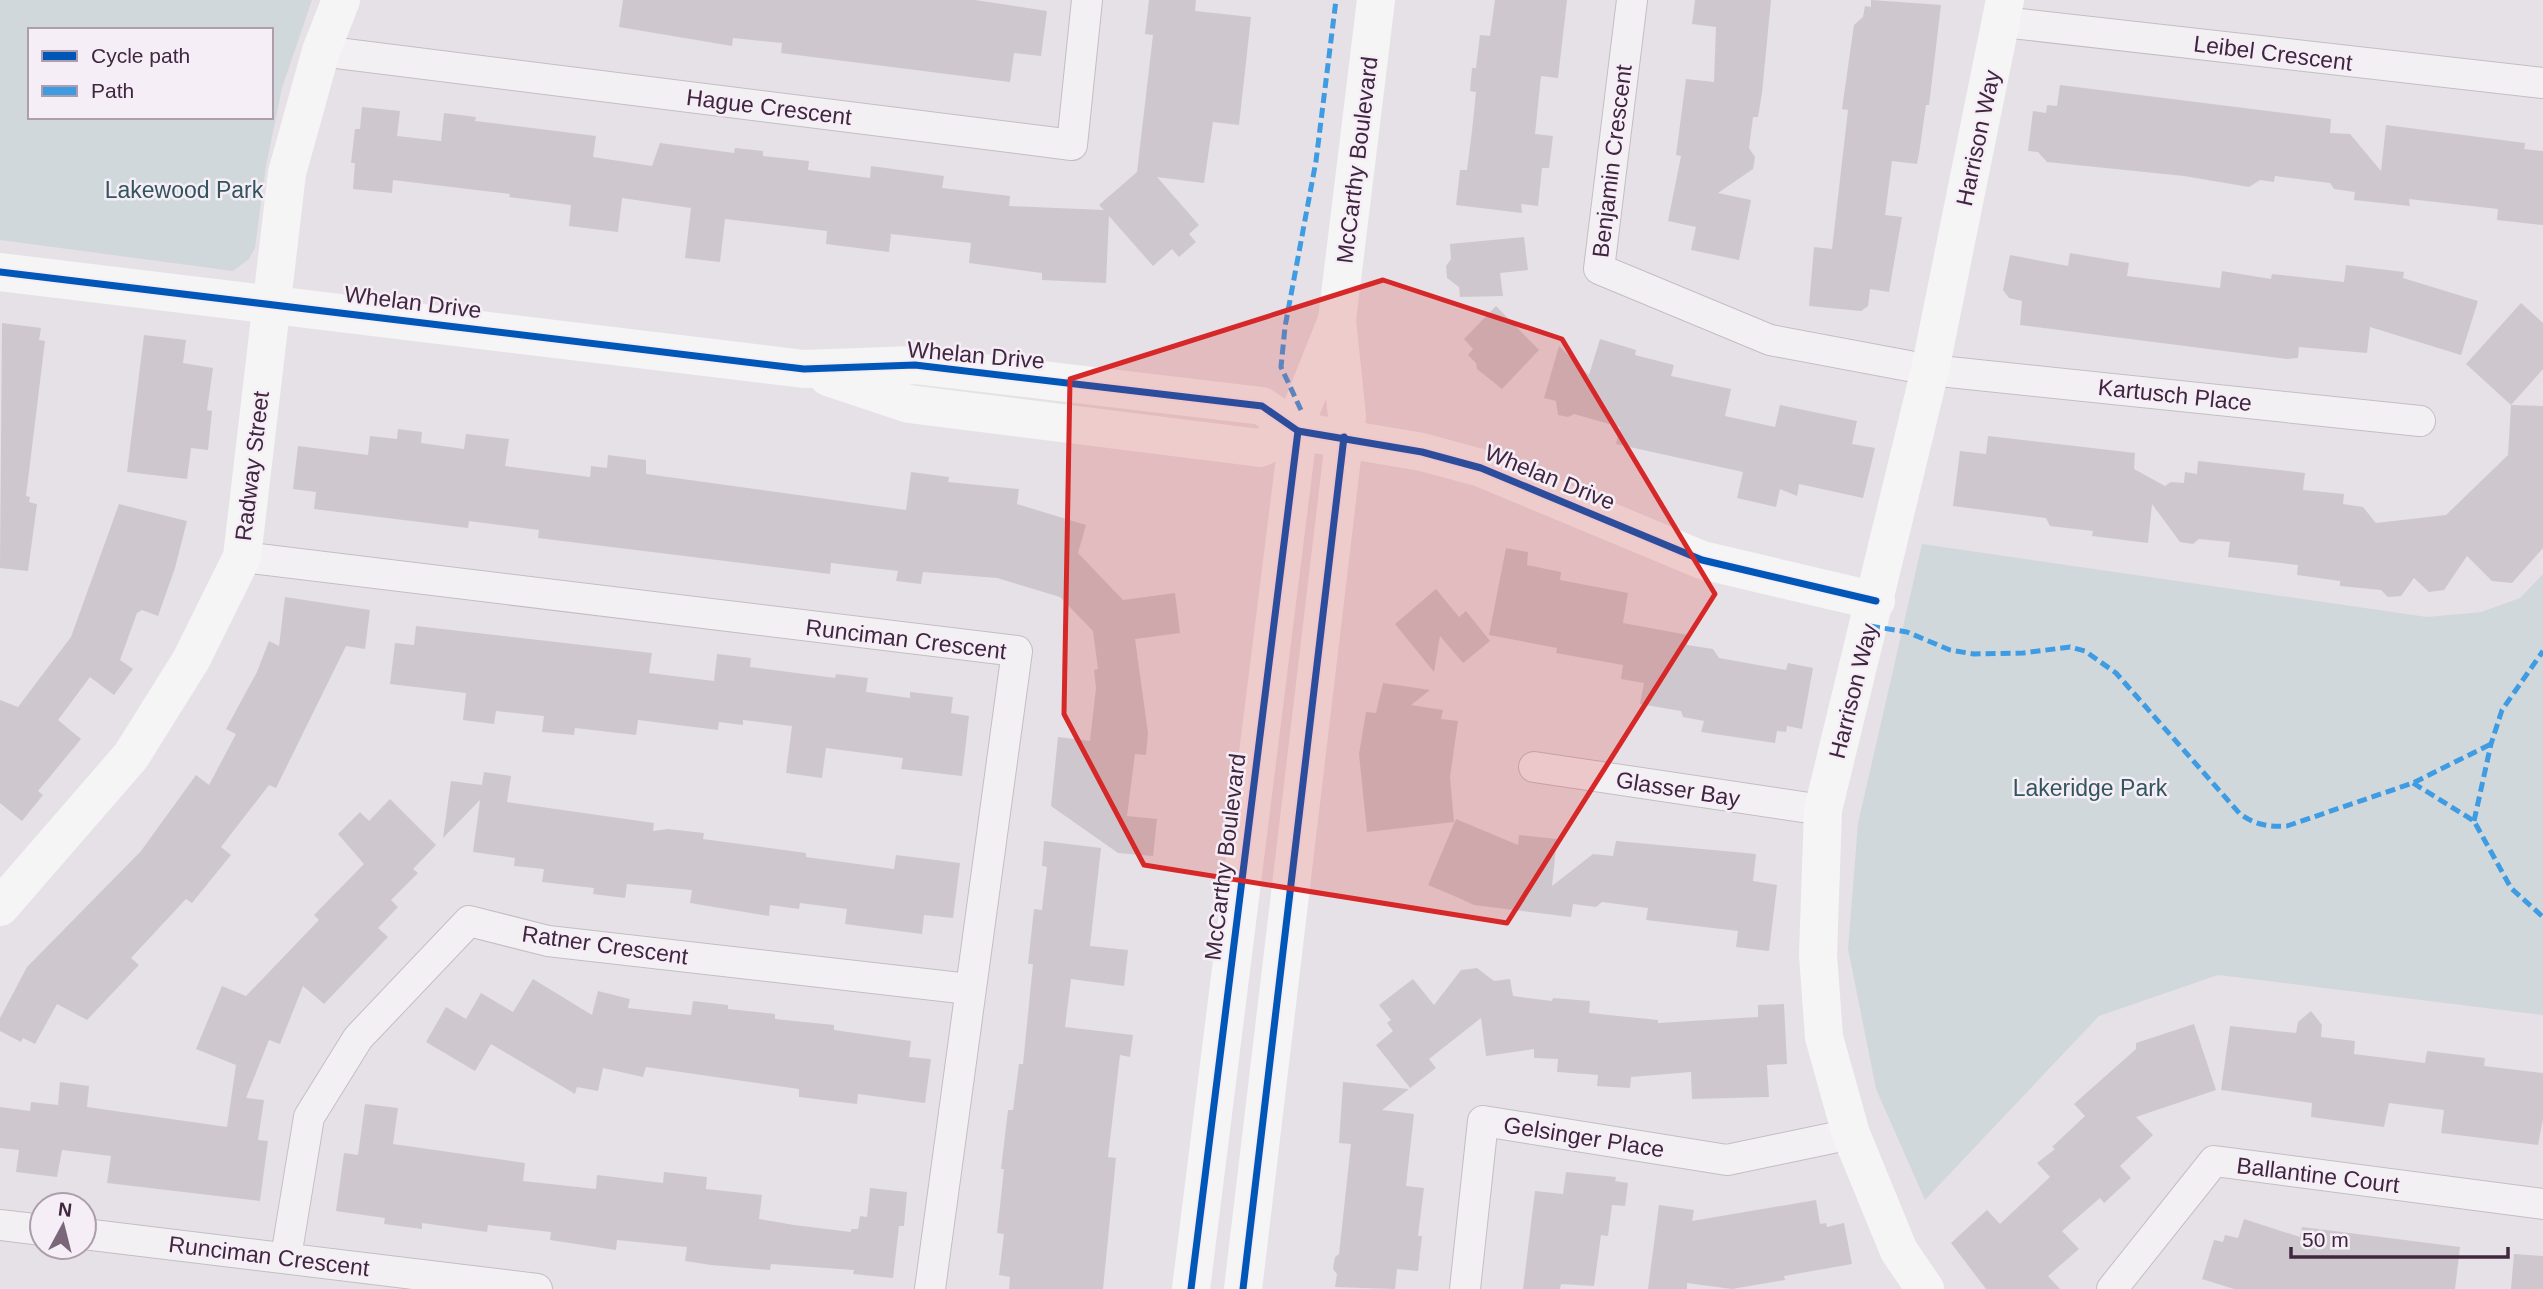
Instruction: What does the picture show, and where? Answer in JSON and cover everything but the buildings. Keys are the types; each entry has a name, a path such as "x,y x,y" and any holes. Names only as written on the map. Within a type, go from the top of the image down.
{"street":[{"name":"Radway Street","path":"4,895 131,756 191,660 242,556 287,173 321,51 341,0"},
{"name":"Hague Crescent","path":"321,51 1072,145 1087,0"},
{"name":"McCarthy Boulevard","path":"1243,1289 1345,437 1347,416 1338,320 1376,0"},
{"name":"Benjamin Crescent","path":"1632,0 1599,269 1770,340 1930,370"},
{"name":"Harrison Way","path":"1925,1289 1899,1251 1851,1134 1825,1037 1818,955 1823,810 1876,601 1930,370 2004,11"},
{"name":"Leibel Crescent","path":"2004,11 2543,83"},
{"name":"Whelan Drive","path":"0,272 804,369 915,365 1262,406 1298,431 1345,437 1481,468 1702,560 1876,601"},
{"name":"McCarthy Boulevard","path":"1191,1289 1301,410 1338,320"},
{"name":"Kartusch Place","path":"1930,370 2420,421"},
{"name":"Runciman Crescent","path":"242,556 1017,651 930,1289"},
{"name":"Glasser Bay","path":"1534,767 1823,810"},
{"name":"Ratner Crescent","path":"286,1257 309,1117 358,1038 469,921 548,941 969,989"},
{"name":"Gelsinger Place","path":"1465,1289 1483,1121 1727,1160 1851,1134"},
{"name":"Ballantine Court","path":"2112,1289 2214,1161 2543,1204"},
{"path":"0,1225 28,1228"},
{"name":"Runciman Crescent","path":"98,1236 537,1289"}],"highlighted area":[{"path":"1383,280 1562,339 1715,594 1507,923 1144,865 1064,714 1070,379"}],"green space":[{"name":"Lakewood Park","path":"0,0 312,0 282,88 266,166 255,248 249,259 233,271 0,240"},
{"name":"Lakeridge Park","path":"1922,544 2427,617 2481,612 2520,598 2543,574 2543,1015 2218,975 2099,1016 1925,1200 1876,1089 1848,949 1858,823"}],"marked path":[{"path":"1301,410 1281,367 1285,327 1316,161 1336,0"},
{"path":"1870,626 1907,632 1950,650 1974,654 2023,653 2070,647 2085,651 2116,673 2240,814 2262,824 2287,826 2413,783 2491,744"},
{"path":"2474,821 2491,744 2502,710 2543,651"},
{"path":"2413,783 2474,821 2511,888 2543,917"}],"cycle path":[{"path":"0,272 804,369 915,365 1262,406 1298,431 1422,452 1481,468 1702,560 1876,601"},
{"path":"1191,1289 1298,431"},
{"path":"1243,1289 1344,437"}]}
